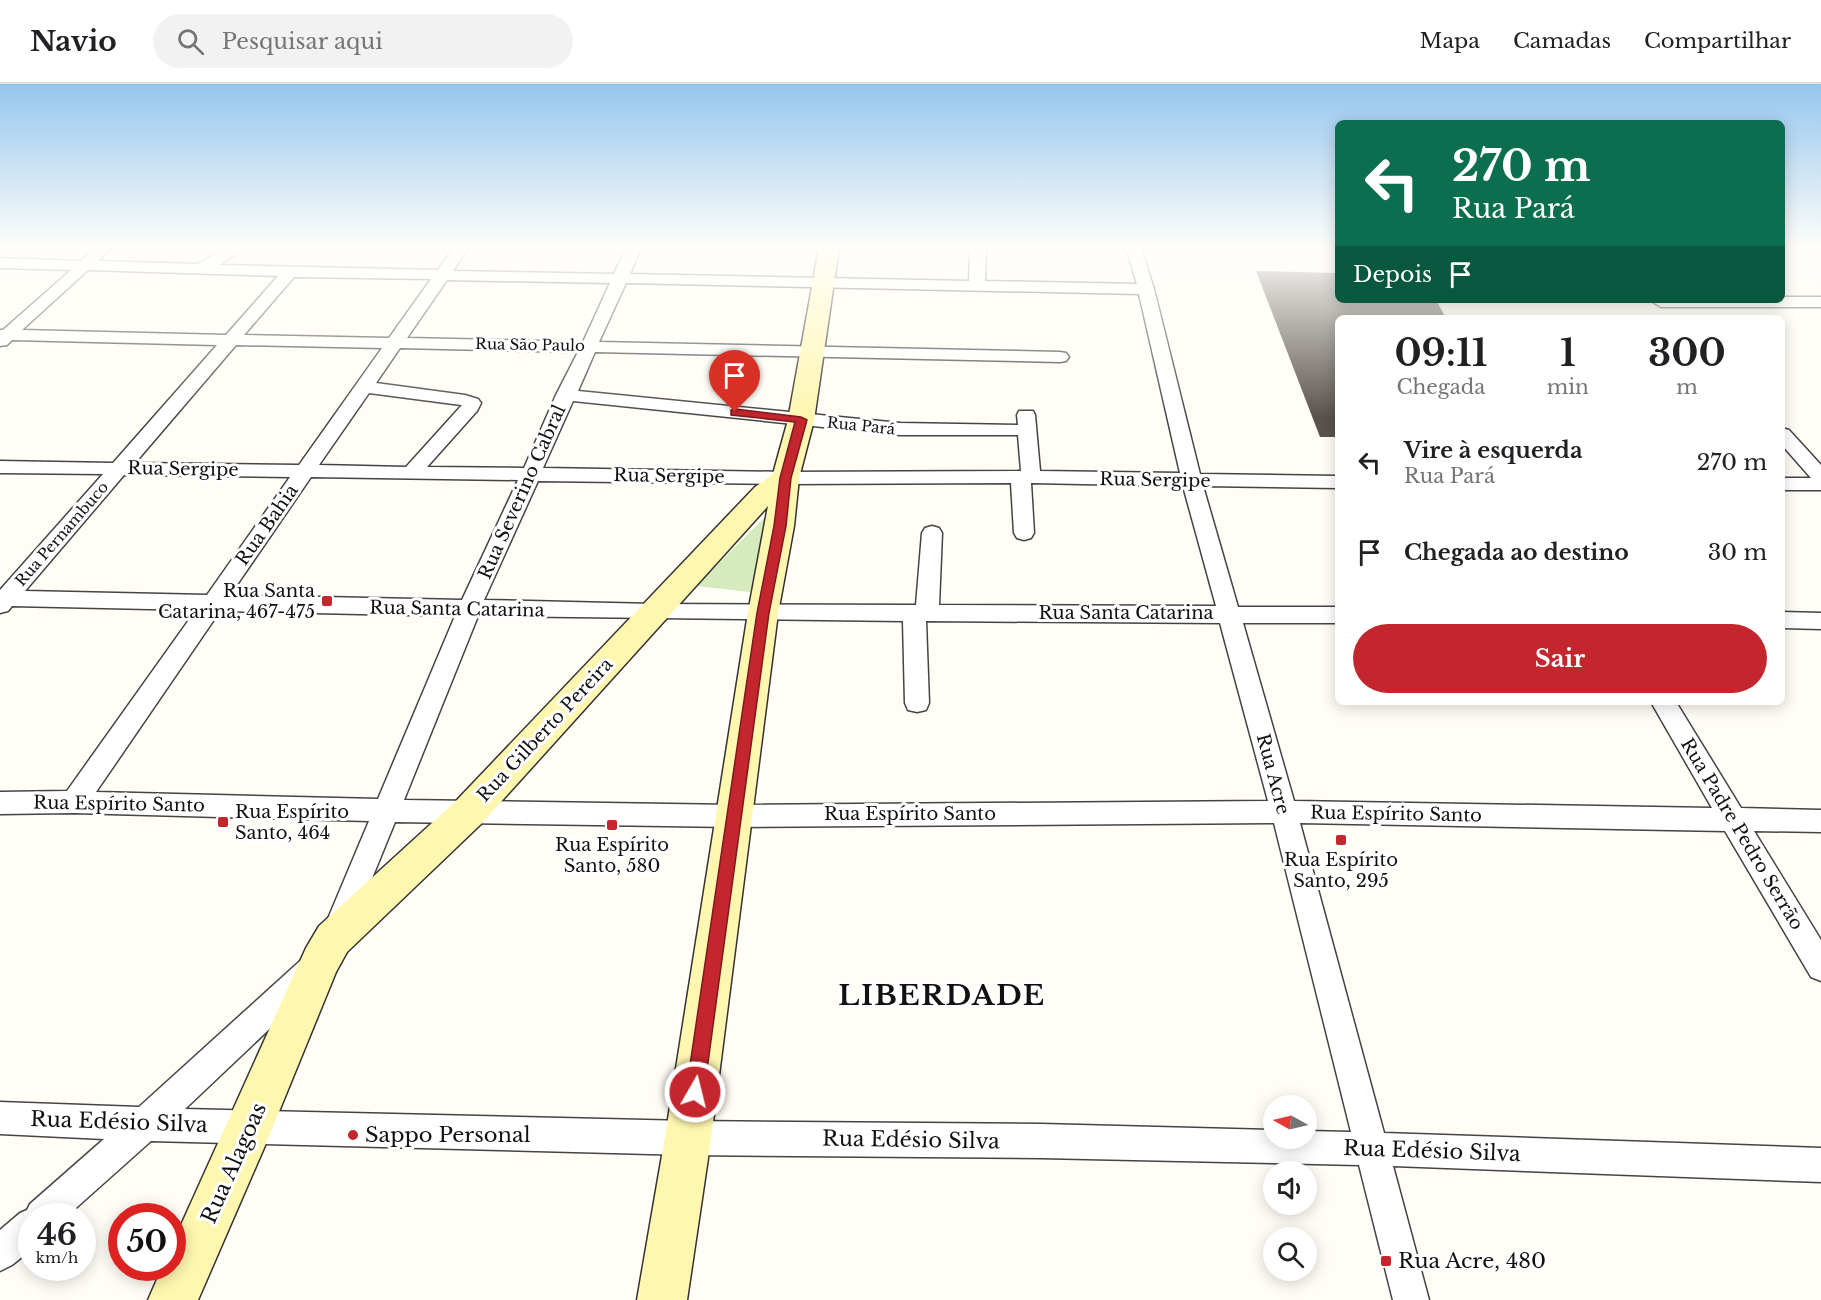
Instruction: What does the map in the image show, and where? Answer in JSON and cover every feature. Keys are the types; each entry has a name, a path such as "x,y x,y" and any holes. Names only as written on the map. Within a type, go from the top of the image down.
{"main road":[{"path":"662,1300 688,1138 763,613 780,526 775,485 801,420 819,305"},
{"name":"Rua Gilberto Pereira","path":"293,1025 327,950 468,813 653,612 775,485"},
{"name":"Rua Alagoas","path":"173,1300 252,1125 293,1025"}],"street":[{"path":"2,337 40,305"},
{"name":"Rua Pernambuco","path":"2,601 262,305"},
{"name":"Rua Bahia","path":"74,802 421,305"},
{"name":"Rua Severino Cabral","path":"327,950 469,610 608,305"},
{"name":"Rua Acre","path":"1150,305 1192,481 1284,812 1412,1300"},
{"name":"Rua São Paulo","path":"2,337 395,342 1060,357"},
{"path":"364,387 465,400 472,403 471,407 413,471"},
{"name":"Rua Pará","path":"565,395 801,420 934,431 1014,430"},
{"path":"1024,533 1026,415"},
{"path":"1785,437 1821,477"},
{"name":"Rua Sergipe","path":"0,467 530,473 775,485 1026,477 1335,482"},
{"path":"1785,484 1821,484"},
{"path":"917,703 921,612 932,533"},
{"name":"Rua Santa Catarina","path":"2,601 653,612 1335,615"},
{"path":"1785,620 1821,621"},
{"name":"Rua Padre Pedro Serrão","path":"1665,705 1821,967"},
{"name":"Rua Espírito Santo","path":"0,803 74,802 468,813 734,816 1284,812 1821,821"},
{"name":"Rua Gilberto Pereira","path":"57,1203 145,1124 327,950"},
{"name":"Rua Edésio Silva","path":"0,1118 688,1138 1371,1149 1821,1164"},
{"path":"0,1253 18,1237"}],"green space":[{"path":"773,509 750,592 696,586"}],"building":[{"path":"1269,305 1439,305 1444,315 1335,315 1335,437 1320,437"}],"place":[{"name":"Rua Santa Catarina, 467-475","path":"327,601"},
{"name":"Rua Espírito Santo, 464","path":"223,822"},
{"name":"Rua Espírito Santo, 580","path":"612,825"},
{"name":"Rua Espírito Santo, 295","path":"1341,840"},
{"name":"Sappo Personal","path":"353,1135"},
{"name":"Rua Acre, 480","path":"1386,1261"}],"district":[{"name":"LIBERDADE","path":"942,995"}],"route":[{"path":"695,1092 763,613 780,526 785,478 801,420 735,412"}]}
